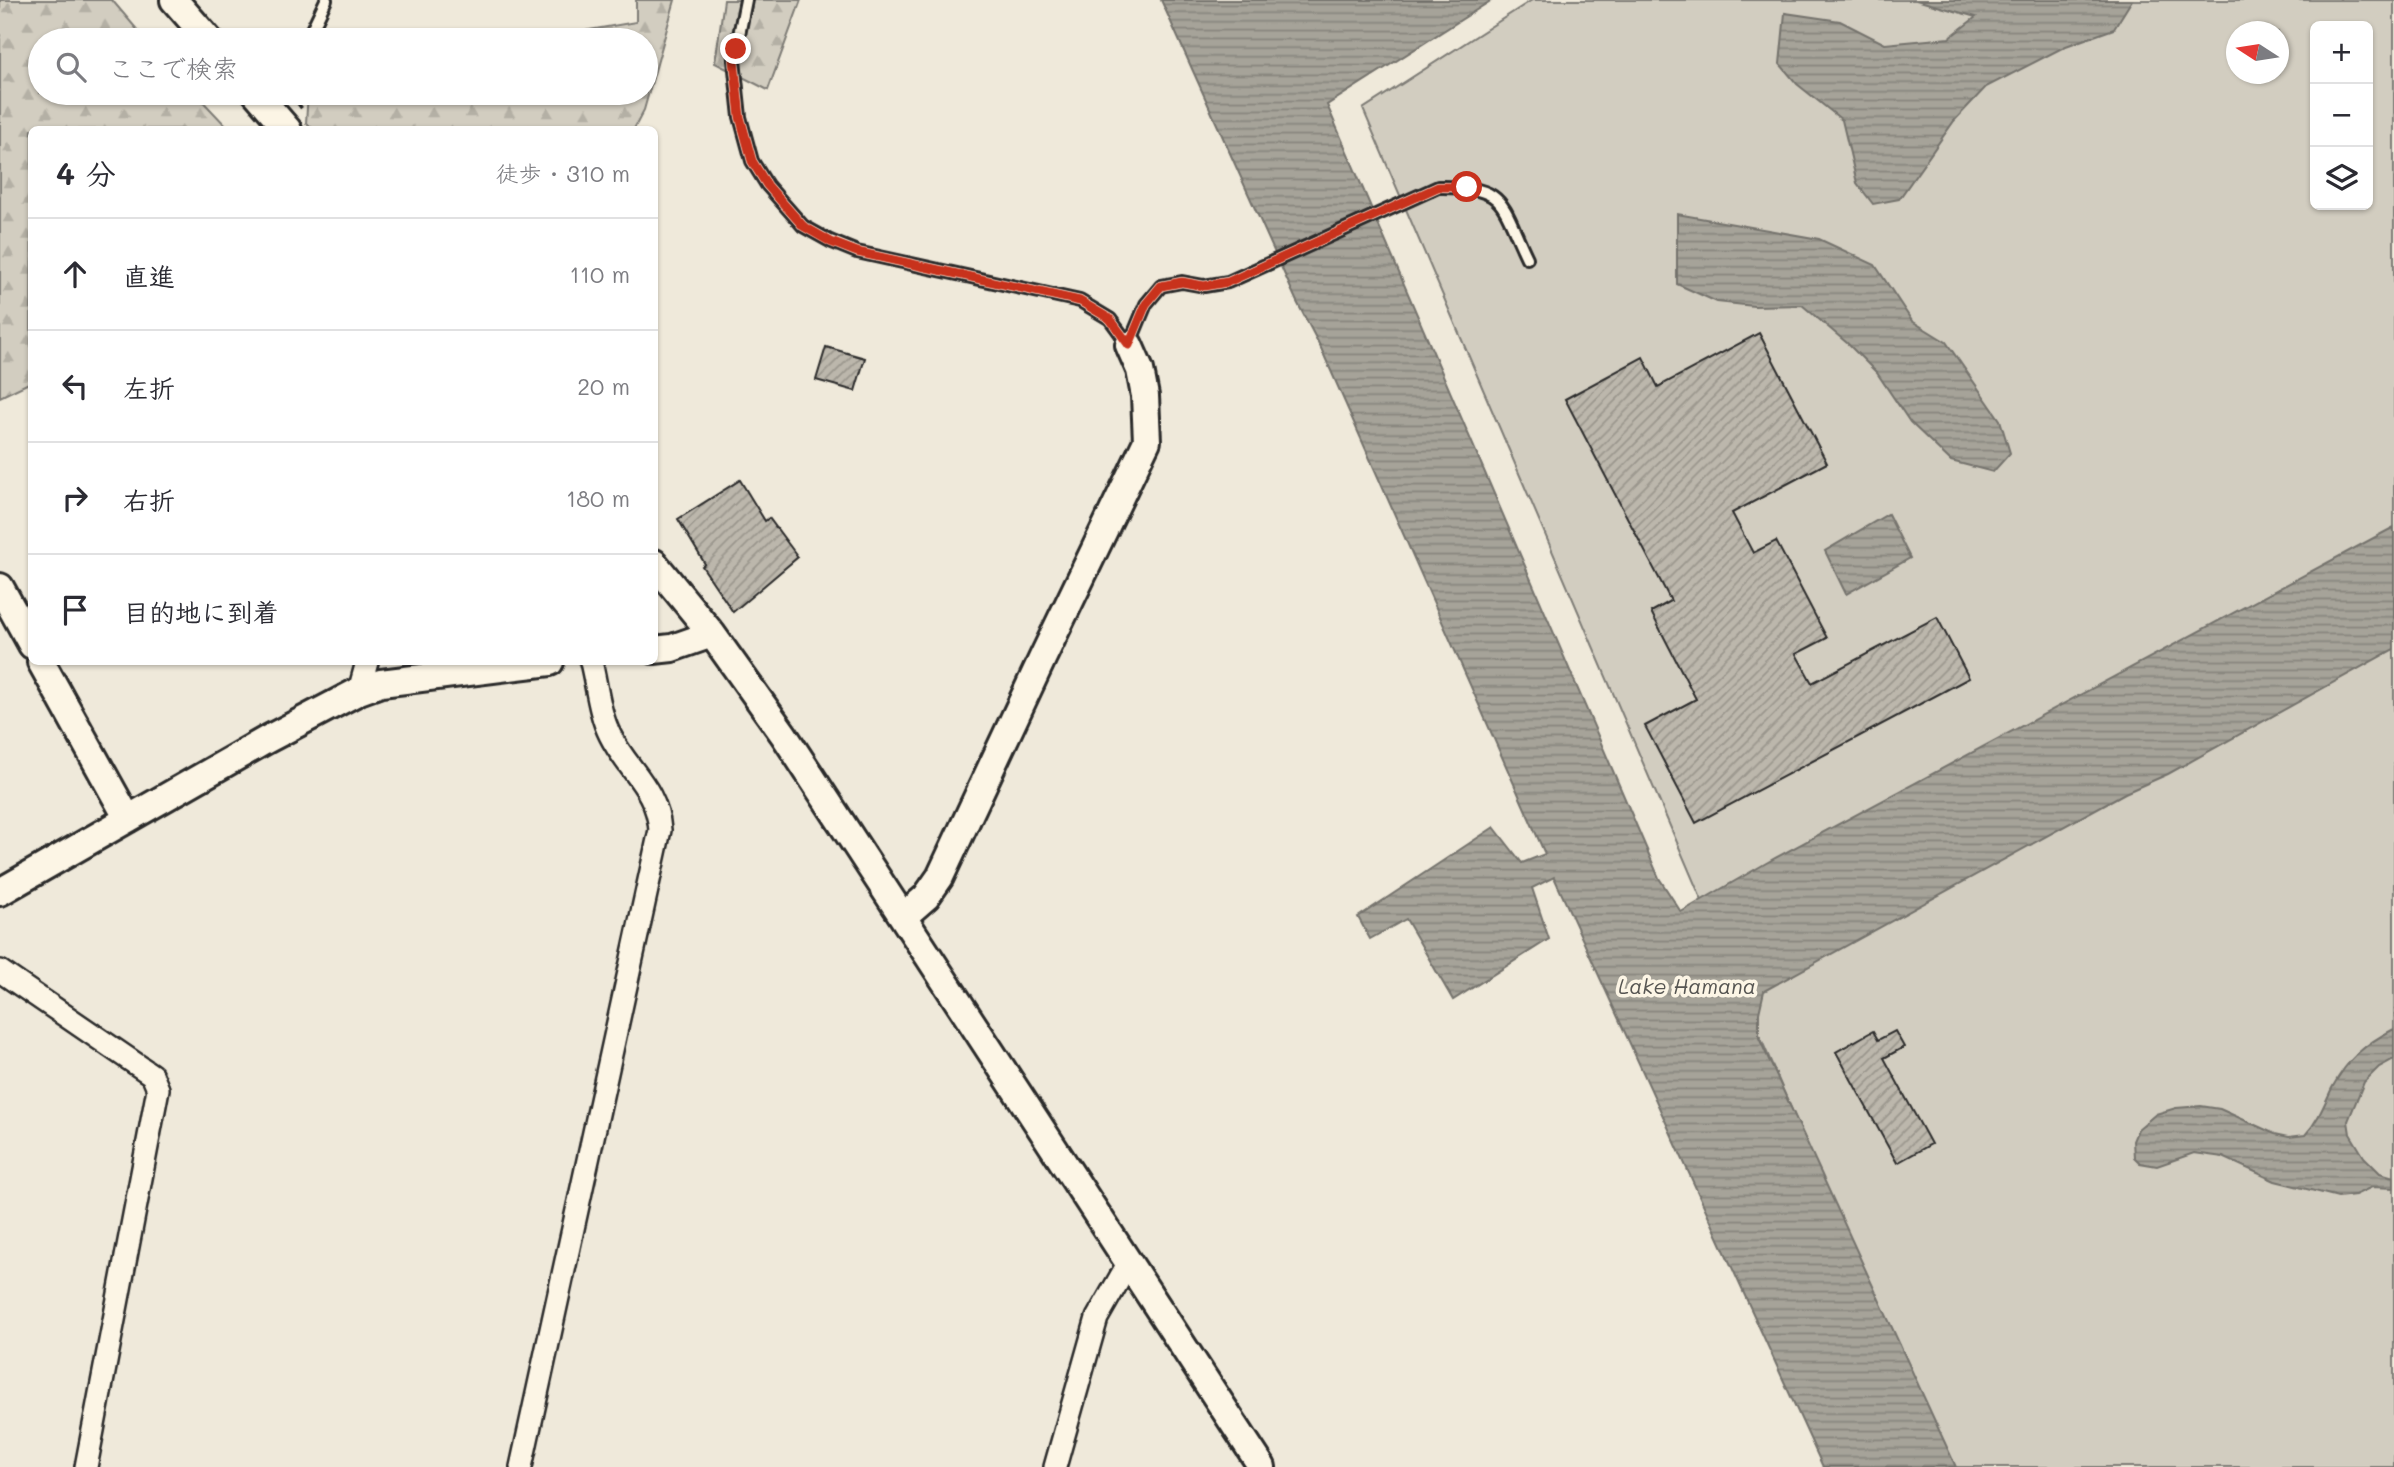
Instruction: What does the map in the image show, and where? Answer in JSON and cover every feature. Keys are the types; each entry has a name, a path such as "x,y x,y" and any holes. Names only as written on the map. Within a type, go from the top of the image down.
{"street":[{"path":"174,0 198,28"},
{"path":"269,105 285,126"},
{"path":"903,917 926,897 940,877 1147,441 1145,396 1140,370 1129,345"},
{"path":"658,568 712,634 784,735 1262,1467"},
{"path":"0,587 28,638"},
{"path":"658,650 672,648 712,634"},
{"path":"43,665 128,819"},
{"path":"359,691 366,665"},
{"path":"0,892 266,740 359,691 381,683 526,665"},
{"path":"521,1467 660,830 659,814 652,797 610,735 592,665"},
{"path":"0,971 152,1075 158,1089 86,1467"},
{"path":"1055,1467 1097,1318 1129,1262"}],"lane":[{"path":"313,28 326,0"},
{"path":"746,0 734,60 740,117 746,144 752,161 767,185 803,226 831,242 857,252 1080,301 1110,319 1129,345"},
{"path":"1129,345 1146,304 1161,286 1182,282 1204,286 1228,282 1438,187 1483,190 1499,199 1527,258"}],"green space":[{"path":"0,0 112,0 136,28 28,28 28,105 206,105 226,126 28,126 28,383 0,397"},
{"path":"636,0 675,0 658,60 658,28 601,28 636,22"},
{"path":"724,0 801,0 768,90 715,63"},
{"path":"1532,0 2394,0 2394,1467 1950,1467 1783,1090 1363,109"},
{"path":"307,105 645,105 636,126 310,126 306,123"}],"water":[{"name":"Lake Hamana","path":"1161,0 1492,0 1327,105 1659,878 1681,912 1775,858 2394,527 2394,649 1764,991 1759,1013 1759,1038 1956,1467 1823,1467 1554,877 1532,888 1549,939 1453,1000 1406,919 1370,939 1358,917 1494,827 1522,863 1545,854 1320,346 1297,302"},
{"path":"1916,0 2132,0 2114,29 2066,46 1986,87 1954,121 1899,199 1873,204 1857,183 1842,120 1797,84 1780,64 1785,13 1840,21 1885,44 1949,38 1976,17"},
{"path":"1677,214 1819,239 1875,265 1912,321 1946,342 2000,420 2010,453 1993,472 1951,461 1910,422 1877,373 1802,305 1754,306 1717,302 1677,284"},
{"path":"1888,514 1910,558 1846,594 1825,551"},
{"path":"2394,1029 2394,1059 2379,1067 2364,1082 2348,1121 2350,1134 2364,1157 2380,1173 2394,1177 2394,1188 2372,1187 2355,1195 2338,1197 2275,1181 2223,1157 2194,1153 2157,1166 2140,1163 2134,1157 2133,1141 2138,1129 2156,1114 2176,1108 2201,1106 2220,1109 2275,1134 2289,1137 2305,1135 2338,1077 2351,1060 2374,1040"}],"building":[{"path":"1759,333 1827,463 1732,513 1753,553 1776,541 1827,638 1796,654 1812,683 1937,617 1969,678 1696,823 1645,726 1696,699 1651,612 1671,601 1565,399 1643,357 1658,387"},
{"path":"826,347 865,358 855,391 816,380"},
{"path":"740,480 765,521 769,518 798,557 733,612 702,566 705,564 678,519"},
{"path":"1873,1031 1878,1040 1895,1031 1904,1047 1884,1058 1931,1144 1897,1163 1836,1052"}],"route":[{"path":"736,49 734,60 740,117 752,161 767,185 803,226 831,242 857,252 1080,301 1110,319 1129,345 1146,304 1161,286 1182,282 1204,286 1228,282 1438,187 1467,187"}]}
